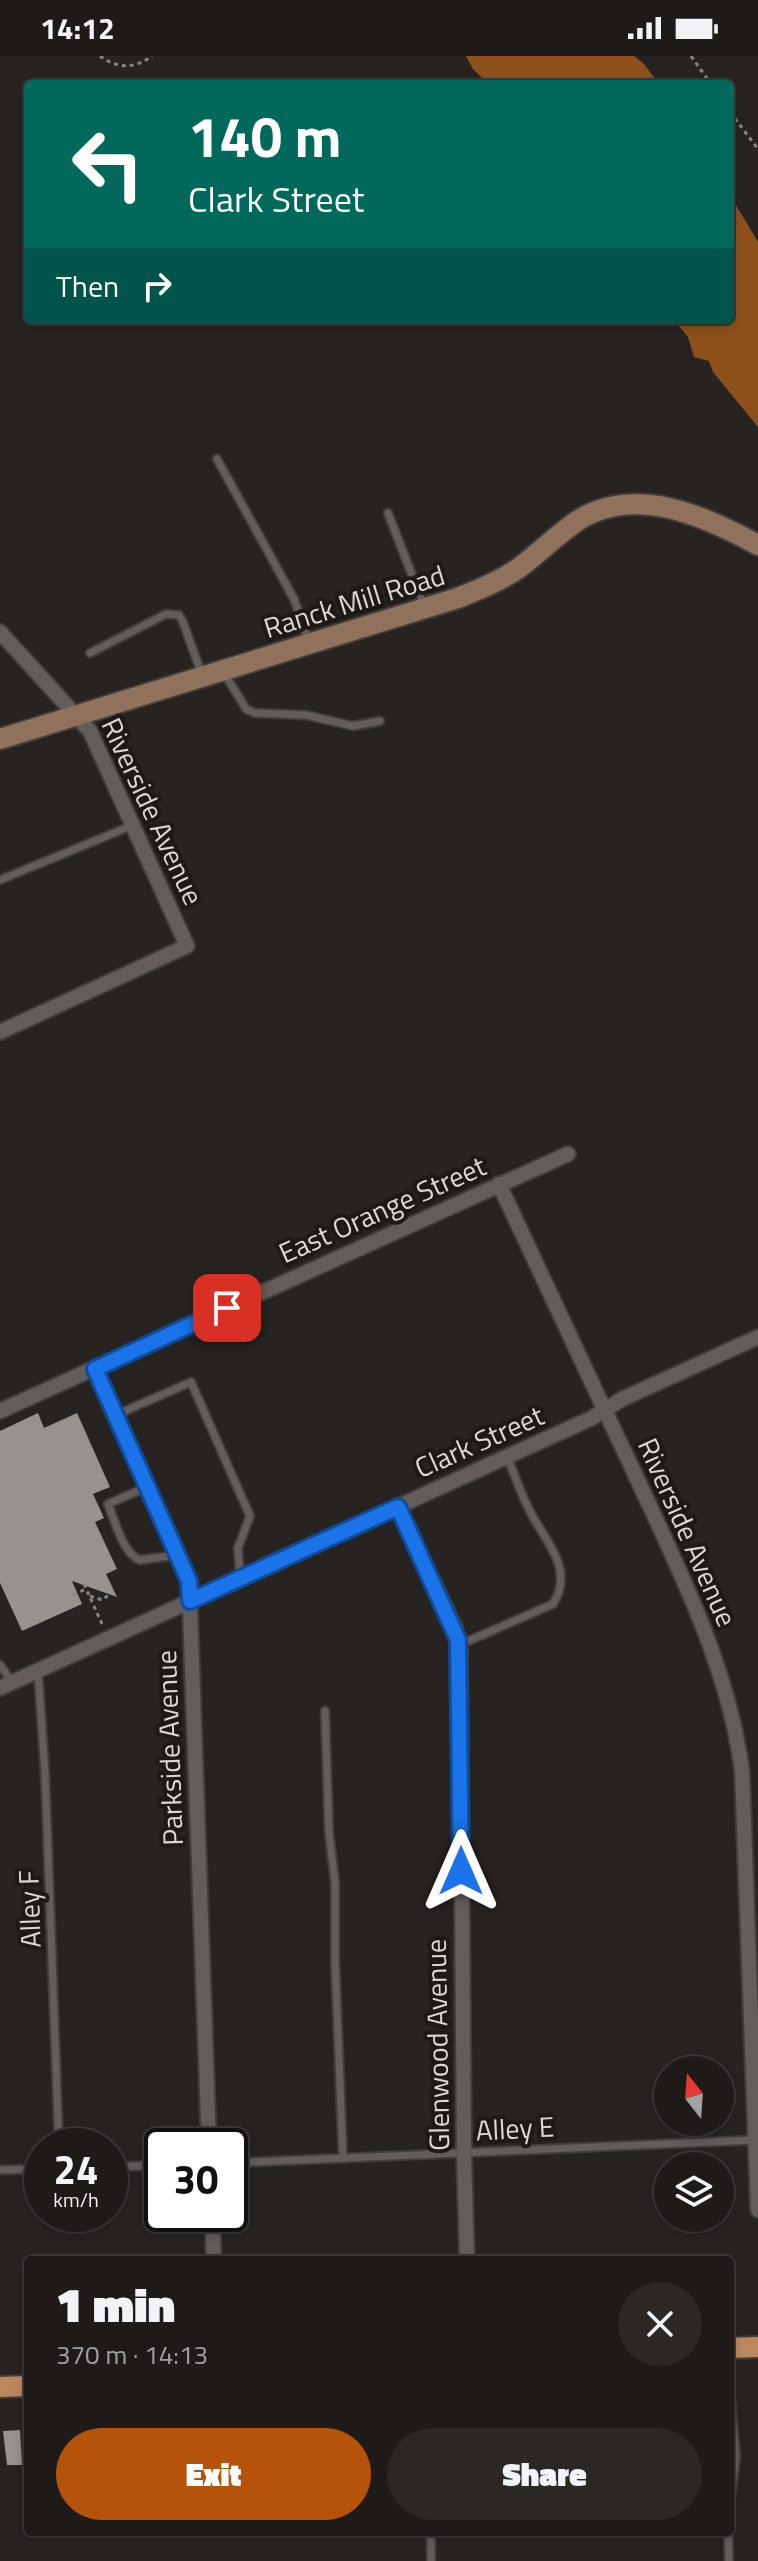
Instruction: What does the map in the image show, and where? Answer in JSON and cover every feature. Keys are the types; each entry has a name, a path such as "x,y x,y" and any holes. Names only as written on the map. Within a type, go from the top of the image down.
{"main road":[{"path":"734,2348 758,2347"},
{"path":"0,2387 24,2386"}],"street":[{"name":"Ranck Mill Road","path":"0,739 481,589 507,576 578,521 600,510 643,504 708,520 758,545"},
{"name":"Riverside Avenue","path":"0,632 90,731 187,946 0,1032"},
{"name":"East Orange Street","path":"0,1411 568,1154"},
{"name":"Riverside Avenue","path":"499,1184 713,1649 737,1733 742,1771 758,2210"},
{"name":"Clark Street","path":"6,1685 507,1457 622,1399 758,1337"},
{"name":"Parkside Avenue","path":"95,1369 189,1581 208,2128"},
{"name":"Glenwood Avenue","path":"398,1507 455,1628 459,1645 467,2256"},
{"path":"213,2232 214,2256"}],"lane":[{"path":"217,459 294,599 309,644"},
{"path":"388,513 425,608"},
{"path":"90,653 173,613 179,615 213,674 246,709 255,713 306,715 353,726 380,721"},
{"path":"0,880 133,825"},
{"path":"115,1415 191,1382 250,1516 238,1548 240,1579"},
{"path":"459,1645 553,1604 560,1593 559,1559 534,1518 507,1457"},
{"path":"147,1487 108,1504 123,1540 135,1559 177,1555"},
{"path":"1,1665 6,1685"},
{"name":"Alley F","path":"38,1671 45,1773 58,2128"},
{"path":"325,1711 329,1833 335,1882 343,2158"},
{"name":"Alley E","path":"248,2162 757,2140"},
{"path":"0,2170 24,2169"},
{"path":"734,2435 734,2473"},
{"path":"431,2536 431,2561"},
{"path":"728,2536 729,2561"}],"path":[{"path":"100,56 115,65 127,67 140,64 152,56"},
{"path":"691,56 708,80"},
{"path":"734,117 758,149"},
{"path":"73,1595 85,1586 98,1615"},
{"path":"90,1596 102,1600 110,1594"}],"shaded area":[{"path":"466,56 634,56 656,80 484,80"},
{"path":"734,202 758,242 758,427 713,372 709,361 694,357 688,337 677,324 734,324"}],"building":[{"path":"38,1413 44,1428 77,1413 110,1487 93,1494 104,1518 95,1522 117,1569 106,1574 117,1597 72,1581 82,1604 22,1631 0,1583 0,1431"},
{"path":"20,2430 22,2465 7,2465 3,2431"}],"route":[{"path":"227,1308 95,1369 189,1581 190,1601 398,1507 455,1628 460,1651 461,1871"}]}
